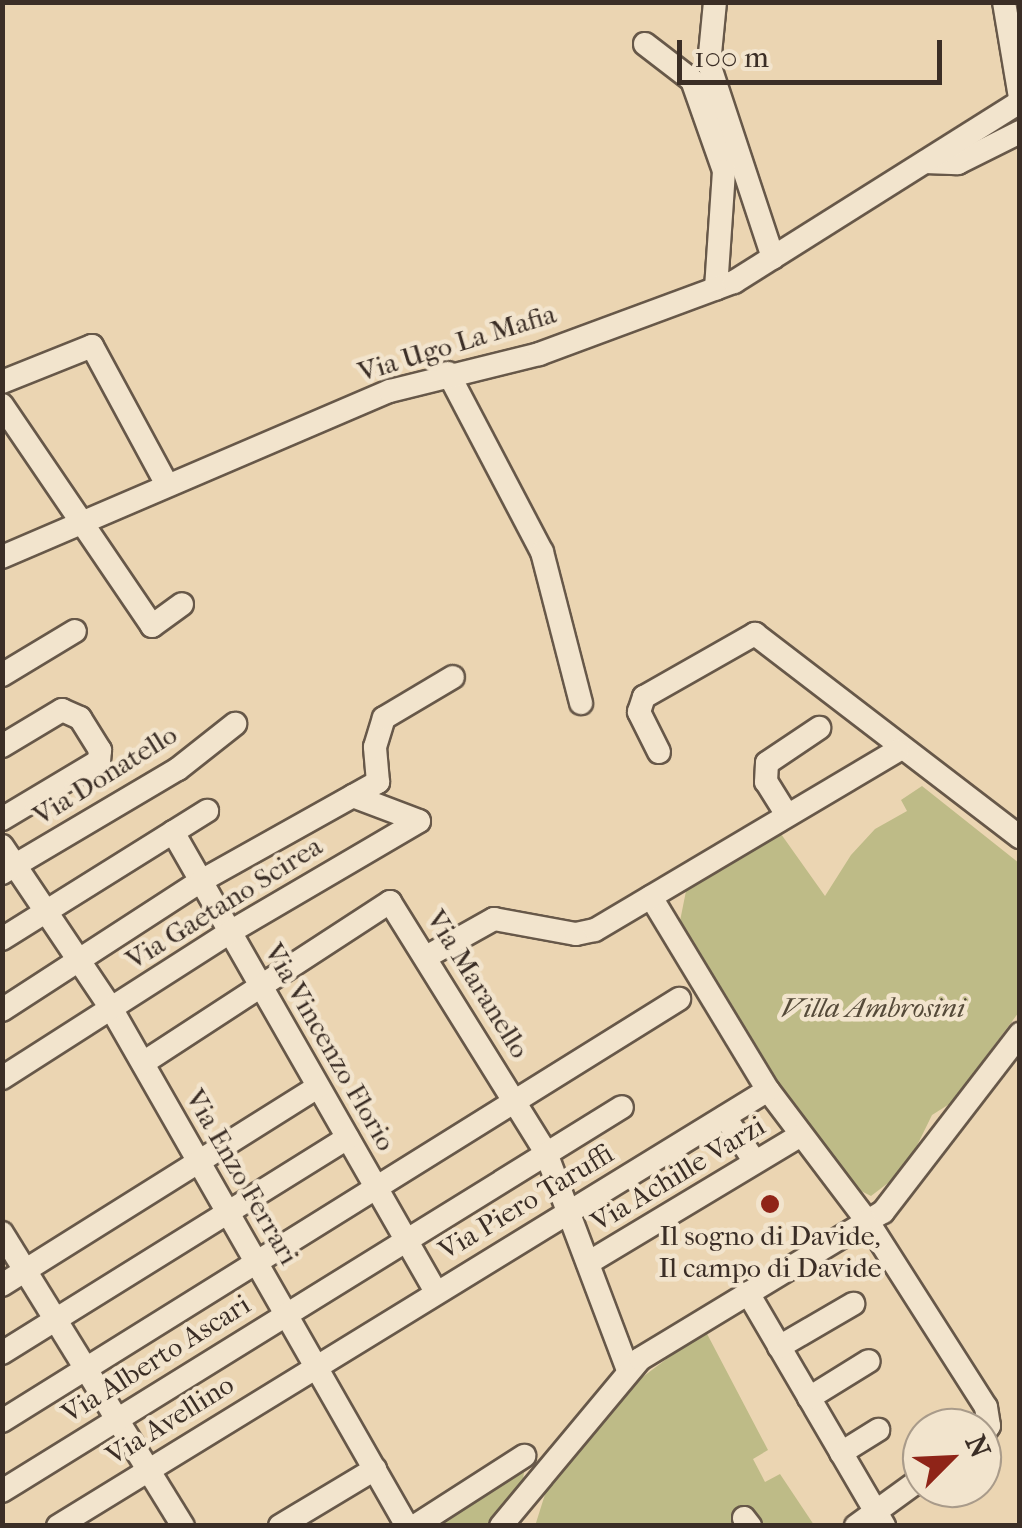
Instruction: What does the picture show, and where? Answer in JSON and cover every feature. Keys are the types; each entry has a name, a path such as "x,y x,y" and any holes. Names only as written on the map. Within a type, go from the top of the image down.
{"street":[{"path":"715,2 710,64 773,258"},
{"path":"1004,2 1020,100"},
{"path":"644,44 692,80 724,171 716,289"},
{"name":"Via Ugo La Mafia","path":"2,557 77,520 448,373 539,354 716,289 773,258 1020,100"},
{"path":"925,162 958,162 1020,132"},
{"path":"2,382 92,346 166,484"},
{"path":"448,373 542,552 581,703"},
{"path":"7,421 152,626 182,604"},
{"path":"2,675 75,631"},
{"path":"659,752 640,712 644,697 756,634 898,750 1020,837"},
{"path":"2,1010 201,880 378,782 375,747 384,718 454,677"},
{"path":"2,746 62,710 80,718 100,750 99,761 2,819"},
{"name":"Via Donatello","path":"8,861 178,769 236,724"},
{"path":"787,815 766,782 767,763 819,728"},
{"path":"426,958 484,921 576,934 611,922 898,750"},
{"name":"Via Gaetano Scirea","path":"2,1078 230,932 418,821 352,796"},
{"path":"2,939 207,810"},
{"name":"Via Vincenzo Florio","path":"173,832 436,1292"},
{"name":"Via Enzo Ferrari","path":"8,861 48,910 111,1008 375,1470 411,1526"},
{"path":"650,897 798,1136 868,1222 986,1408"},
{"name":"Via Maranello","path":"142,1063 390,902 546,1153 628,1370"},
{"path":"2,1421 518,1103 680,998"},
{"path":"500,1526 628,1370 868,1222 894,1198 1020,1034"},
{"path":"2,1285 318,1086"},
{"name":"Via Piero Taruffi","path":"314,1364 768,1090"},
{"name":"Via Alberto Ascari","path":"2,1491 622,1106"},
{"path":"725,1116 755,1162"},
{"name":"Via Achille Varzi","path":"588,1263 798,1136"},
{"path":"2,1353 348,1138"},
{"path":"2,1233 148,1469 176,1523"},
{"path":"748,1293 842,1454 872,1521 902,1495"},
{"path":"779,1346 853,1304"},
{"path":"809,1398 869,1362"},
{"name":"Via Avellino","path":"58,1526 314,1364"},
{"path":"842,1454 878,1430"},
{"path":"411,1526 524,1456"},
{"path":"280,1526 375,1470"}],"green space":[{"name":"Villa Ambrosini","path":"922,786 1019,863 1019,1012 951,1103 932,1115 905,1170 871,1196 855,1188 794,1112 679,926 686,891 781,834 825,896 851,855 875,829 907,811 901,800"},
{"path":"705,1330 768,1450 753,1459 765,1482 780,1474 814,1525 535,1526 547,1488 624,1391"},
{"path":"525,1466 522,1486 489,1525 429,1526"}],"place":[{"name":"Il sogno di Davide, Il campo di Davide","path":"770,1204"}]}
